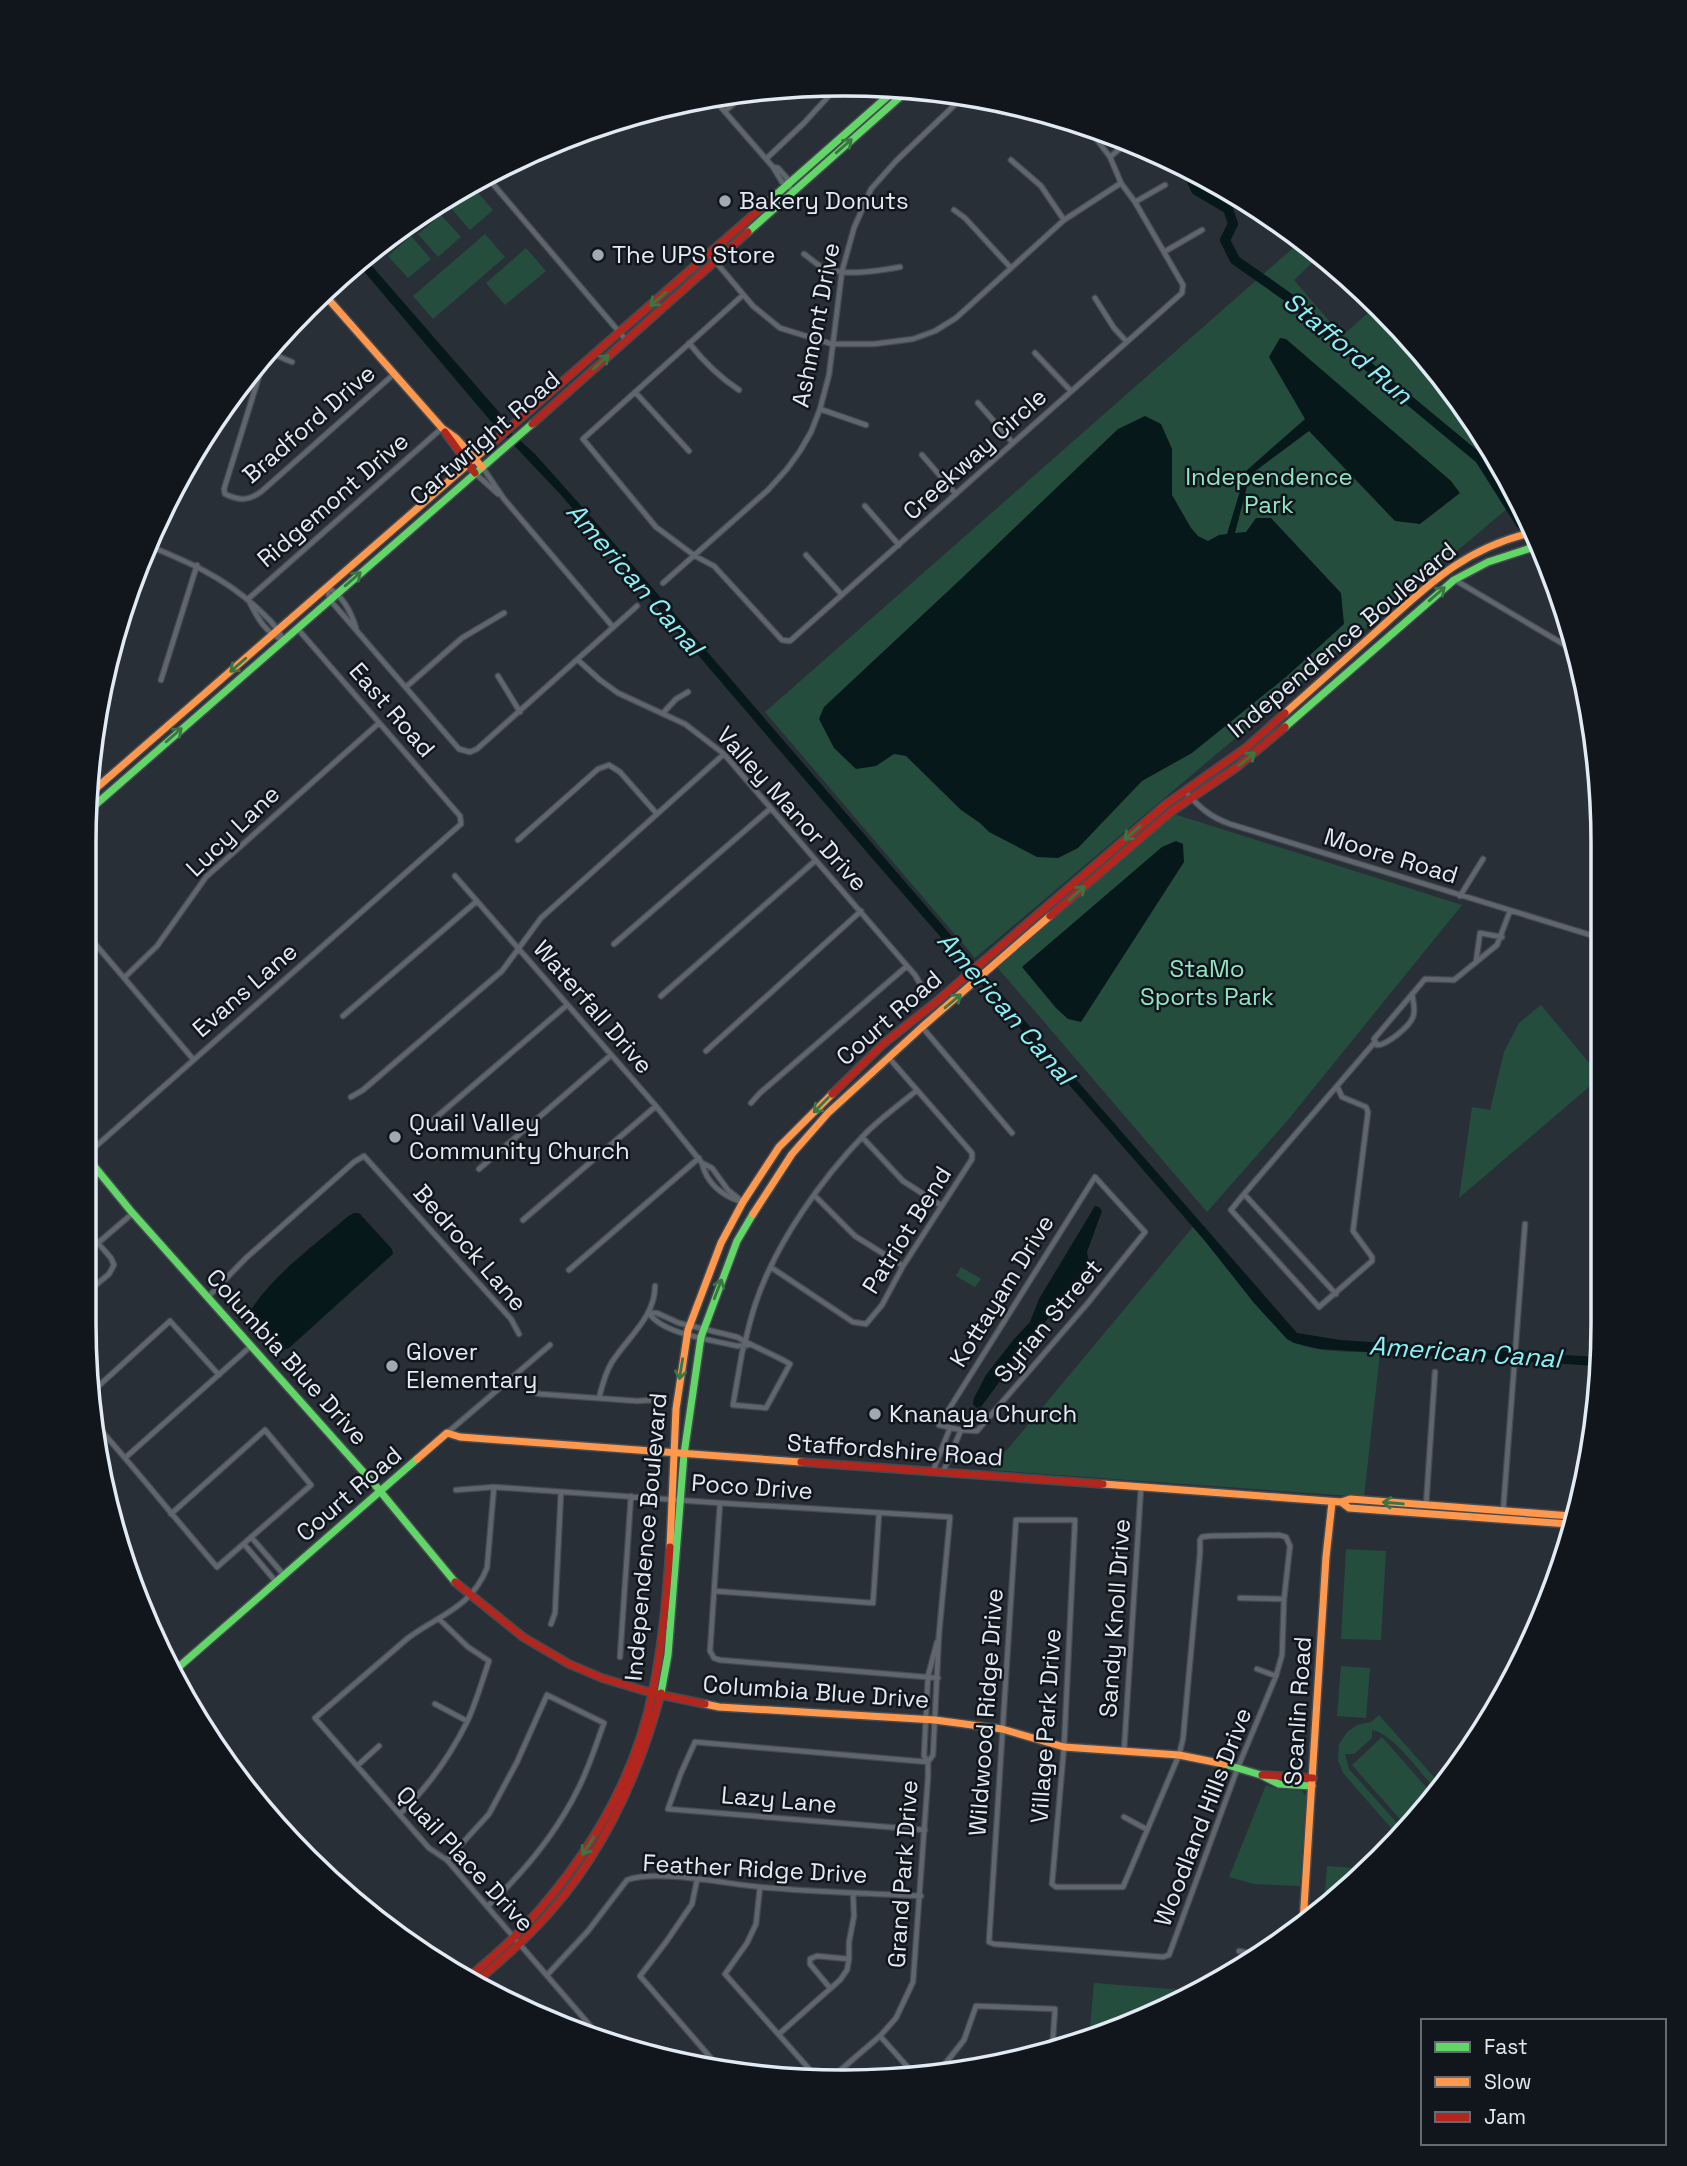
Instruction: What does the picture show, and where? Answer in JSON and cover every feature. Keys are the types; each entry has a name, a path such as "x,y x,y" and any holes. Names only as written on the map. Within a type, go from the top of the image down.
{"main road":[{"name":"Cartwright Road","path":"99,786 620,333 885,98"},
{"name":"Cartwright Road","path":"98,803 520,435 898,99"},
{"path":"330,301 442,428 482,467"},
{"path":"442,428 475,473"},
{"path":"402,522 409,530"},
{"name":"Independence Boulevard","path":"1185,790 1247,747 1454,565 1479,550 1524,535"},
{"name":"Independence Boulevard","path":"1191,798 1237,767 1269,741 1455,579 1474,568 1530,548"},
{"path":"1401,611 1408,619"},
{"path":"144,746 152,754"},
{"name":"Court Road","path":"702,1333 734,1247 755,1209 811,1131 922,1027 989,970 999,955 1037,916 1185,790"},
{"name":"Court Road","path":"688,1330 721,1243 743,1202 779,1147 883,1044 983,962 999,955 1043,923 1172,811 1191,798"},
{"path":"1037,916 1043,923"},
{"name":"Columbia Blue Drive","path":"96,1169 380,1492 439,1564 470,1596 523,1637 569,1664 652,1693 719,1707 935,1720 1002,1729 1063,1747 1179,1755 1238,1767 1261,1775 1312,1782"},
{"path":"743,1202 755,1209"},
{"name":"Independence Boulevard","path":"676,1499 676,1409 688,1330"},
{"name":"Independence Boulevard","path":"482,1976 558,1903 578,1869 602,1841 648,1740 661,1694 668,1655 676,1499 702,1333"},
{"name":"Court Road","path":"180,1666 447,1433"},
{"name":"Staffordshire Road","path":"447,1433 460,1437 1341,1502 1349,1508 1531,1517 1565,1516"},
{"name":"Scanlin Road","path":"1304,1910 1326,1557 1332,1502"},
{"name":"Staffordshire Road","path":"1531,1517 1563,1523"},
{"name":"Independence Boulevard","path":"626,1785 652,1693 669,1595"},
{"name":"Independence Boulevard","path":"475,1973 517,1941"}],"street":[{"path":"766,159 828,97"},
{"path":"725,111 732,105"},
{"name":"Ashmont Drive","path":"663,583 768,490 786,470 811,432 829,375 842,271 854,228 871,189 954,105"},
{"path":"721,107 773,167 782,182 793,191"},
{"path":"1098,141 1164,252 1202,230"},
{"path":"1110,158 1120,150"},
{"path":"1011,160 1041,186 1064,220"},
{"path":"709,254 753,306 780,328 832,344 874,344 913,339 935,331 957,318 1064,220 1121,183"},
{"path":"492,184 626,340"},
{"path":"1135,202 1165,185"},
{"path":"954,210 965,218 1011,268"},
{"name":"Creekway Circle","path":"695,556 714,566 782,640 790,641 1179,296 1183,285 1164,252"},
{"path":"804,254 822,267 842,271 900,267"},
{"path":"695,556 656,527 583,439 743,295"},
{"path":"1095,298 1114,328 1127,342"},
{"path":"689,343 723,380 739,390"},
{"path":"1035,353 1071,391"},
{"path":"277,357 292,362"},
{"name":"Bradford Drive","path":"259,380 224,489 225,494 238,500 247,499 262,491 394,374"},
{"path":"635,392 689,451"},
{"path":"978,404 1013,443"},
{"path":"820,409 866,425"},
{"name":"Ridgemont Drive","path":"248,599 442,428"},
{"path":"922,455 956,494"},
{"path":"482,467 505,499 613,627"},
{"path":"475,473 505,499"},
{"path":"865,506 899,545"},
{"path":"157,549 197,565 233,587 248,599 283,640"},
{"path":"806,555 842,595"},
{"path":"161,681 197,565"},
{"path":"1455,579 1563,644"},
{"path":"327,588 330,600 459,749 470,752 520,712 637,606"},
{"path":"327,588 337,593 356,629"},
{"path":"406,687 462,638 504,612"},
{"name":"East Road","path":"297,628 460,816"},
{"name":"Valley Manor Drive","path":"578,660 618,693 685,724 724,754 861,911 922,987"},
{"path":"498,676 520,712"},
{"path":"663,713 676,699 688,692"},
{"name":"Lucy Lane","path":"125,977 157,946 206,877 379,723"},
{"path":"351,1097 363,1090 502,971 541,918 724,754"},
{"path":"517,840 598,769 609,765 620,772 657,814"},
{"name":"Moore Road","path":"1185,790 1210,816 1230,824 1591,935"},
{"path":"614,944 771,808"},
{"name":"Evans Lane","path":"96,1146 461,824 460,816"},
{"path":"1460,896 1483,859"},
{"path":"661,996 816,860"},
{"name":"Waterfall Drive","path":"455,876 701,1160 712,1168 728,1190 743,1202"},
{"path":"343,1016 477,901"},
{"path":"706,1051 861,911"},
{"path":"1337,1086 1342,1097 1366,1107 1368,1112 1353,1231 1372,1257 1369,1264 1319,1307 1233,1212 1233,1206 1425,979 1454,980 1497,945 1510,911"},
{"path":"1476,962 1480,933 1502,937"},
{"path":"96,944 193,1059"},
{"path":"751,1103 907,966"},
{"path":"1374,1042 1377,1045 1384,1044 1411,1021 1414,1013 1412,994"},
{"path":"433,1120 567,1005"},
{"path":"922,1027 1012,1133"},
{"path":"479,1169 611,1055"},
{"path":"649,1313 657,1313 688,1330 737,1346 746,1344 790,1364 766,1408 733,1405 746,1344 755,1304 786,1238 815,1196 862,1137 916,1091 889,1058"},
{"name":"Patriot Bend","path":"772,1268 853,1322 866,1324 882,1305 903,1266 972,1160 972,1153 916,1091"},
{"path":"523,1220 656,1106"},
{"path":"862,1137 903,1181 943,1206"},
{"name":"Bedrock Lane","path":"208,1297 258,1247 364,1156 511,1319 519,1334"},
{"path":"569,1270 701,1160"},
{"name":"Syrian Street","path":"961,1430 977,1431 1087,1304 1145,1232 1096,1177"},
{"name":"Kottayam Drive","path":"950,1428 939,1425 1096,1177"},
{"path":"1244,1194 1336,1294"},
{"path":"815,1196 855,1236 903,1266"},
{"path":"98,1243 132,1213"},
{"path":"1502,1515 1525,1224"},
{"path":"96,1241 114,1265 96,1284"},
{"path":"599,1398 612,1362 649,1313 655,1286"},
{"path":"99,1385 170,1321 219,1375"},
{"name":"Court Road","path":"447,1433 550,1345"},
{"path":"125,1458 251,1346"},
{"path":"1426,1510 1435,1372"},
{"path":"533,1392 654,1400"},
{"path":"933,1471 950,1428 961,1430 943,1472"},
{"path":"106,1436 171,1514 217,1567 311,1485 265,1430 171,1514"},
{"name":"Sandy Knoll Drive","path":"1124,1752 1141,1486"},
{"path":"400,1814 432,1779 467,1721 489,1661 468,1647 439,1619 470,1596 482,1580 487,1568 495,1487"},
{"name":"Poco Drive","path":"456,1490 495,1487 878,1514"},
{"path":"551,1624 555,1613 561,1492"},
{"path":"620,1657 631,1496"},
{"path":"720,1503 710,1651 714,1658 937,1678"},
{"path":"714,1591 873,1603 878,1514"},
{"name":"Grand Park Drive","path":"841,2070 880,2036 895,2018 914,1982 928,1762 933,1755 939,1634 950,1517 878,1514"},
{"name":"Wildwood Ridge Drive","path":"1012,1945 989,1942 1016,1520 1076,1520"},
{"name":"Village Park Drive","path":"1076,1520 1052,1884 1056,1887 1123,1887 1146,1829"},
{"name":"Woodland Hills Drive","path":"1012,1945 1163,1957 1169,1955 1282,1655 1284,1599 1290,1546 1286,1537 1210,1536 1200,1540 1183,1738 1179,1755"},
{"path":"251,1537 285,1576"},
{"path":"244,1544 277,1583"},
{"path":"1240,1598 1284,1599"},
{"name":"Quail Place Drive","path":"439,1619 408,1638 315,1718 429,1848 447,1860 590,2025"},
{"name":"Grand Park Drive","path":"928,1762 924,1756 928,1676 939,1634"},
{"path":"1257,1669 1276,1676"},
{"path":"447,1860 489,1814 517,1762 547,1695 604,1723 579,1788 545,1843 509,1886 488,1906"},
{"path":"435,1704 467,1721"},
{"name":"Lazy Lane","path":"925,1830 668,1809 695,1742 928,1762"},
{"path":"357,1766 379,1746"},
{"path":"1124,1817 1146,1829 1179,1755"},
{"name":"Feather Ridge Drive","path":"547,1975 589,1931 627,1880 637,1877 921,1896"},
{"path":"697,1880 692,1904 640,1976 710,2057"},
{"path":"760,1887 756,1924 739,1956 724,1974 809,2069"},
{"path":"779,2034 840,1980 847,1970 854,1916 853,1893"},
{"path":"1239,1951 1245,1952"},
{"path":"830,1989 810,1964 810,1959 817,1956 849,1959"},
{"path":"946,2062 964,2040 976,2006 1055,2009 1053,2039"},
{"path":"880,2036 907,2066"}],"green space":[{"path":"477,192 493,210 470,230 451,208"},
{"path":"441,215 461,237 438,257 418,234"},
{"path":"485,234 505,257 433,319 413,296"},
{"path":"411,236 431,259 408,278 388,256"},
{"path":"526,248 546,271 505,305 486,283"},
{"name":"Independence Park","path":"1293,248 1312,263 1294,280 1342,336 1369,312 1372,315 1405,351 1465,428 1510,506 975,958 765,712"},
{"name":"StaMo Sports Park","path":"1174,814 1462,905 1287,1121 1207,1212 997,967"},
{"path":"1541,1005 1591,1065 1591,1085 1459,1198 1472,1107 1490,1110 1504,1052 1519,1023"},
{"path":"1193,1227 1287,1339 1320,1349 1380,1353 1364,1497 990,1470"},
{"path":"961,1267 981,1279 975,1287 956,1276"},
{"path":"1346,1549 1386,1551 1381,1640 1341,1639"},
{"path":"1341,1666 1370,1668 1366,1718 1337,1716"},
{"path":"1379,1715 1435,1778 1431,1784 1398,1746 1372,1730 1372,1738 1354,1754 1345,1754 1349,1769 1397,1823 1392,1829 1343,1773 1338,1760 1339,1744 1347,1732 1357,1725 1371,1722"},
{"path":"1382,1737 1427,1788 1401,1820 1352,1765"},
{"path":"1266,1785 1277,1789 1302,1791 1306,1796 1300,1886 1254,1884 1229,1877"},
{"path":"1327,1866 1354,1868 1336,1884 1325,1893"},
{"path":"1094,1983 1180,1990 1129,2013 1090,2028"}],"water":[{"name":"American Canal","path":"371,265 505,419 505,427 535,454 600,527 1297,1333 1340,1340 1590,1357 1589,1366 1320,1349 1287,1339 561,495 489,419 364,271"},
{"path":"1280,338 1286,339 1451,481 1460,493 1420,524 1395,521 1309,431 1250,475 1235,533 1246,532 1256,518 1271,518 1341,593 1344,624 1286,677 1192,753 1142,781 1078,848 1058,858 1037,857 989,832 961,810 906,756 894,754 876,766 856,769 834,748 819,719 824,707 1118,429 1145,416 1161,424 1172,449 1172,495 1191,528 1198,536 1208,541 1227,534 1246,471 1305,419 1269,357"},
{"path":"1176,841 1183,844 1184,862 1081,1022 1068,1019 1022,967 1162,847"},
{"path":"1095,1206 1102,1211 1087,1252 1089,1264 1083,1279 1036,1332 981,1407 976,1408 973,1404 974,1398 986,1375 1030,1322 1039,1299"},
{"path":"354,1213 359,1213 392,1249 393,1254 289,1348 282,1350 249,1313 281,1274"}],"waterway":[{"name":"Stafford Run","path":"1193,183 1196,190 1228,209 1233,224 1225,240 1235,260 1292,300 1317,324 1480,459 1514,512"}],"traffic: fast":[{"path":"769,201 886,98"},
{"path":"748,232 898,99"},
{"path":"98,803 532,424"},
{"path":"1285,727 1454,580 1488,562 1530,548"},
{"path":"96,1168 375,1485 455,1582"},
{"path":"661,1693 668,1655 684,1454 701,1337 737,1241 753,1214"},
{"path":"180,1666 417,1459"},
{"path":"1224,1764 1261,1775 1279,1784 1312,1786"}],"traffic: slow":[{"path":"330,301 442,428 456,438 482,467"},
{"path":"99,786 489,446"},
{"path":"1285,713 1447,571 1485,549 1524,535"},
{"path":"753,1214 792,1154 828,1113 1050,916"},
{"path":"670,1547 676,1409 688,1330 721,1243 743,1202 779,1147 832,1094"},
{"path":"417,1459 447,1433 460,1437 801,1462"},
{"path":"1103,1484 1565,1516"},
{"path":"1304,1910 1326,1557 1332,1502"},
{"path":"1341,1502 1349,1508 1563,1524"},
{"path":"705,1704 935,1720 1002,1729 1064,1747 1179,1755 1224,1764"}],"traffic: jam":[{"path":"489,446 769,201"},
{"path":"532,424 748,232"},
{"path":"445,432 475,473"},
{"path":"832,1094 883,1044 936,1002 1165,805 1247,747 1285,713"},
{"path":"1050,916 1172,811 1237,767 1285,727"},
{"path":"801,1462 1103,1484"},
{"path":"475,1972 517,1934 547,1901 587,1846 621,1787 645,1723 653,1690 664,1619 670,1547"},
{"path":"455,1582 523,1637 569,1664 602,1678 652,1693 705,1704"},
{"path":"482,1977 537,1926 580,1874 598,1846 641,1757 661,1693"},
{"path":"1262,1775 1313,1778"}],"place":[{"name":"Bakery Donuts","path":"725,201"},
{"name":"The UPS Store","path":"598,255"},
{"name":"Quail Valley Community Church","path":"395,1137"},
{"name":"Glover Elementary","path":"392,1366"},
{"name":"Knanaya Church","path":"875,1414"}]}
